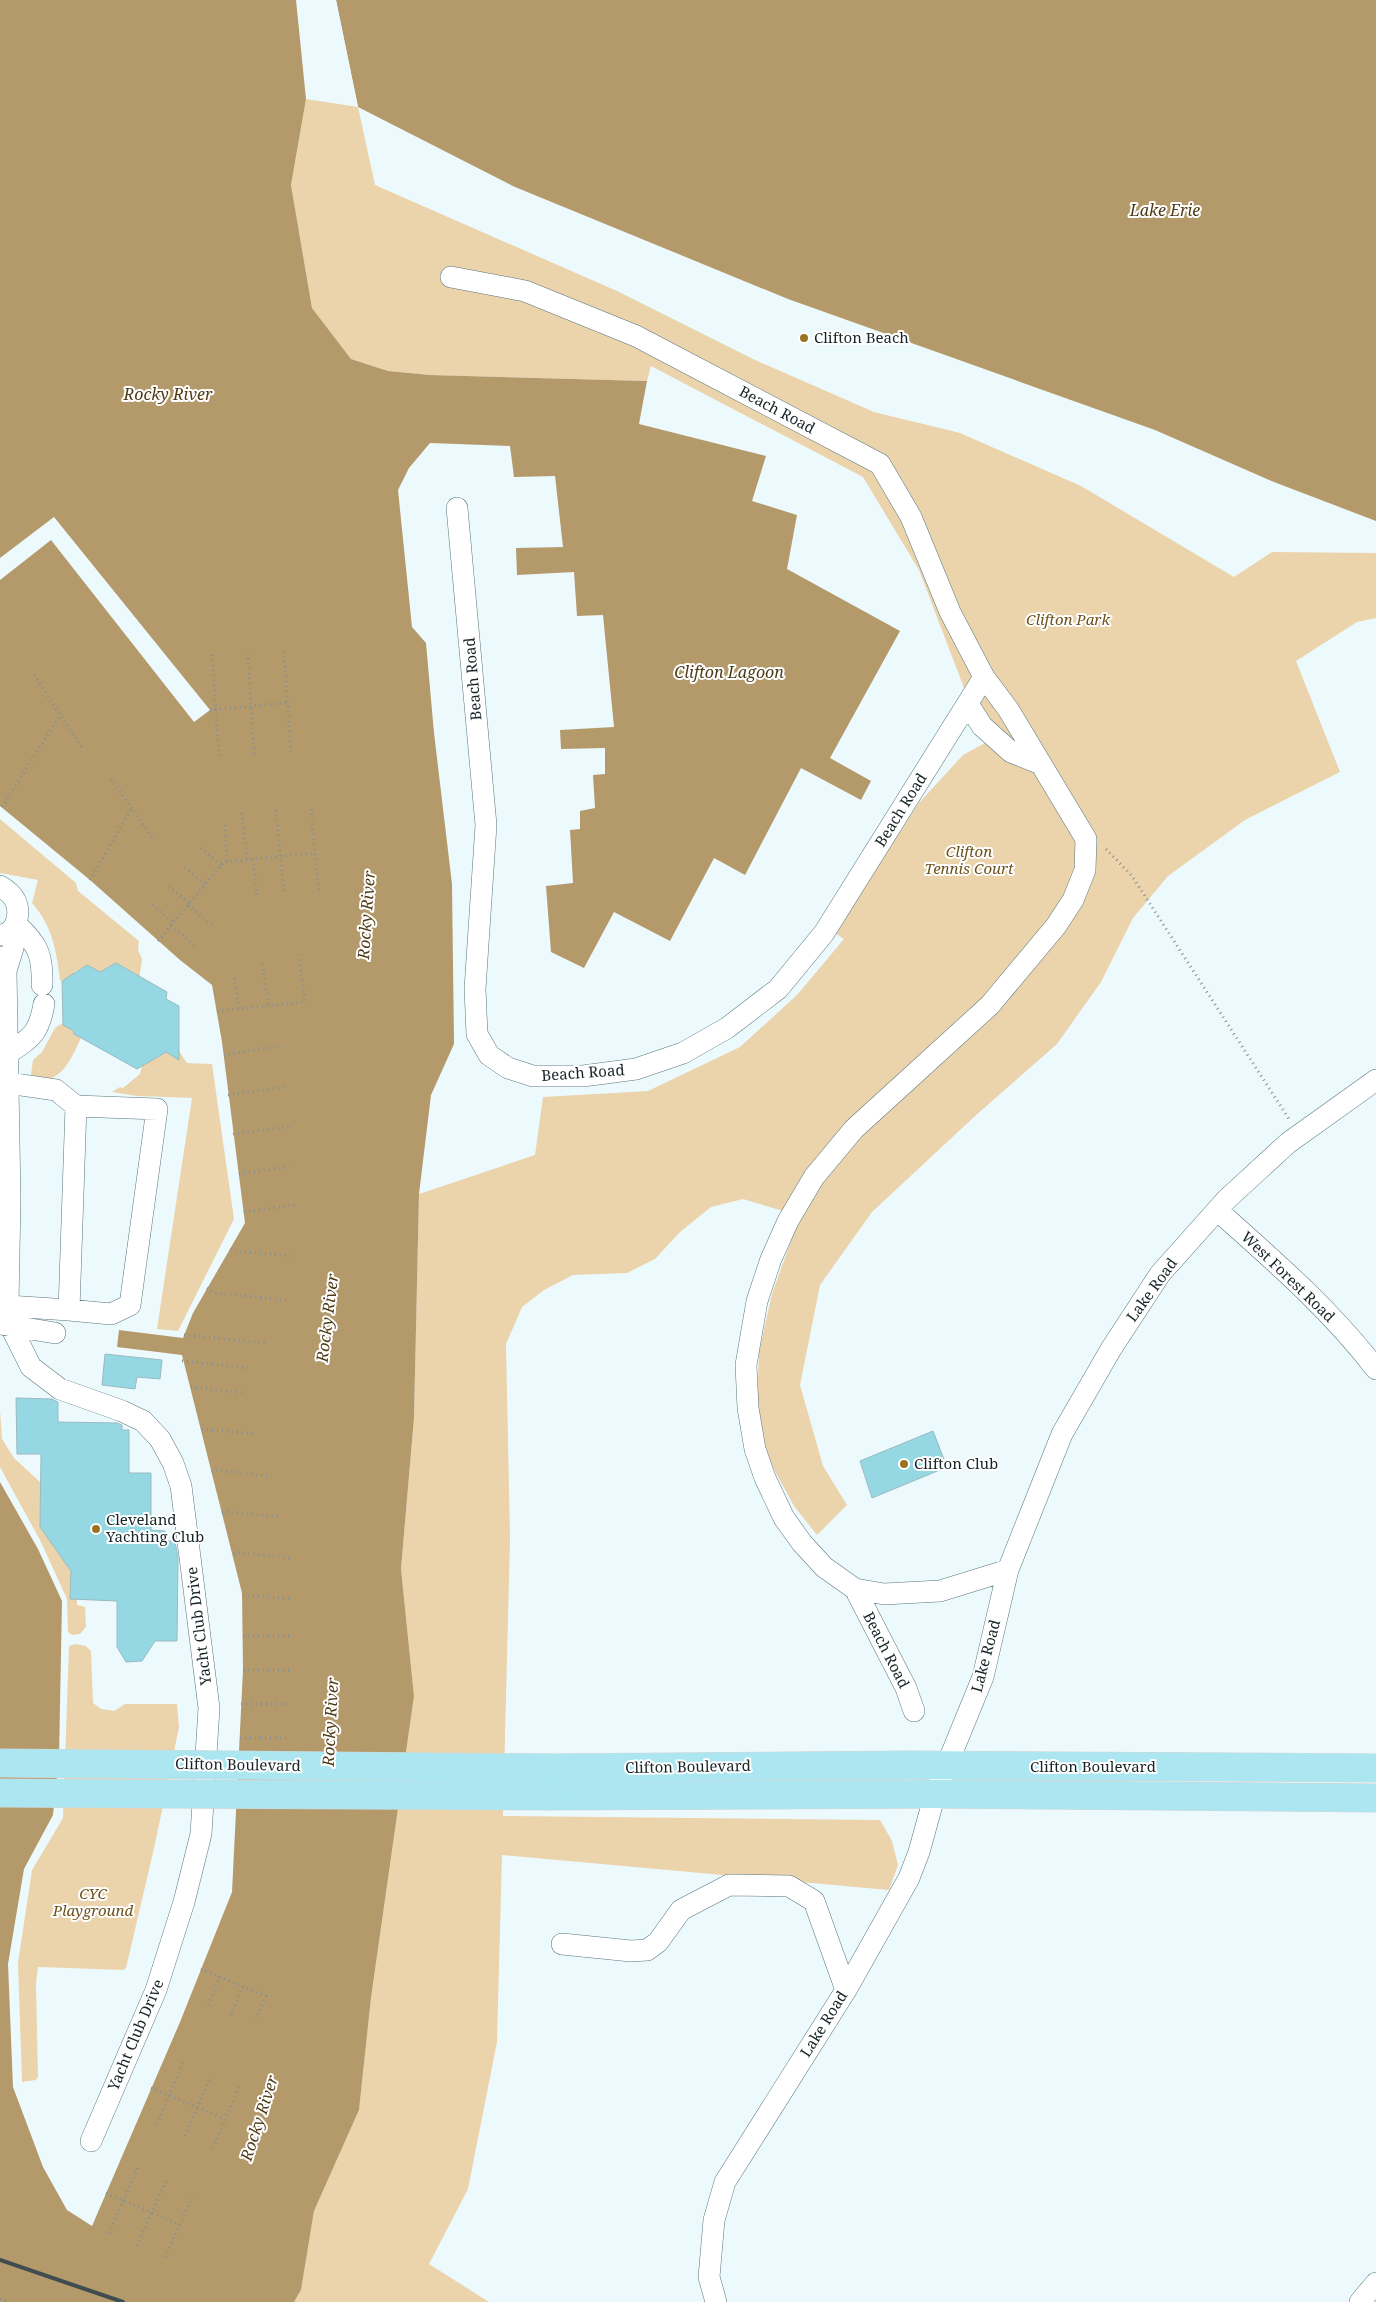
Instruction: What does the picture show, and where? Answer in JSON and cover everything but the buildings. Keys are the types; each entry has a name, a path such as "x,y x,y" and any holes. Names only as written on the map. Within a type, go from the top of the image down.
{"main road":[{"name":"Clifton Boulevard","path":"0,1763 550,1768 948,1765 1376,1768"},
{"name":"Clifton Boulevard","path":"0,1793 549,1796 934,1794 1376,1798"}],"street":[{"name":"Beach Road","path":"451,277 525,291 636,336 880,464 911,517 950,612 984,677 1008,709 1086,839 1085,870 1073,900 1056,926 990,1005 854,1129 814,1177 788,1222 771,1259 758,1301 746,1364 748,1408 755,1449 765,1478 780,1510 802,1543 824,1568 855,1589 884,1594 940,1591 1008,1570"},
{"name":"Beach Road","path":"456,508 486,826 475,989 477,1034 489,1055 508,1068 533,1076 583,1076 636,1069 683,1053 727,1028 778,989 824,934 984,677"},
{"path":"968,704 982,726 1012,752 1041,764"},
{"name":"Yacht Club Drive","path":"0,886 14,899 17,912 8,929 12,948 3,964 8,1083 6,1319 31,1368 60,1389 122,1411 143,1421 160,1439 174,1463 181,1486 208,1708 201,1834 184,1902 156,1990 91,2140"},
{"path":"7,1054 32,1037 40,1023 43,994 39,952 32,938 8,929"},
{"name":"Lake Road","path":"716,2302 709,2277 714,2220 725,2182 846,1990 909,1878 919,1852 934,1794 948,1765 983,1677 1008,1570 1062,1434 1108,1353 1160,1274 1217,1210 1299,1135 1376,1080"},
{"path":"6,1319 70,1310 111,1314 130,1305 157,1109 76,1106 56,1090 8,1083"},
{"path":"70,1310 76,1106"},
{"name":"West Forest Road","path":"1217,1210 1305,1288 1361,1349 1376,1369"},
{"path":"6,1319 55,1333"},
{"name":"Beach Road","path":"855,1589 906,1688 914,1711"},
{"path":"562,1944 631,1951 647,1950 658,1942 681,1910 729,1885 789,1886 814,1901 846,1990"},
{"path":"1360,2302 1376,2283"}],"path":[{"path":"284,651 291,753"},
{"path":"248,653 254,756"},
{"path":"212,655 218,756"},
{"path":"34,675 82,748"},
{"path":"210,710 288,703"},
{"path":"2,807 60,715"},
{"path":"111,779 152,837"},
{"path":"90,880 132,808"},
{"path":"311,809 319,894"},
{"path":"276,810 284,892"},
{"path":"242,813 247,859"},
{"path":"225,825 227,861"},
{"path":"1086,839 1104,847 1132,876 1299,1135"},
{"path":"201,848 221,866"},
{"path":"158,941 205,884 227,861 314,853"},
{"path":"253,859 257,896"},
{"path":"185,867 205,884"},
{"path":"169,886 213,926"},
{"path":"152,905 195,946"},
{"path":"217,1010 238,1010 305,1002 298,952"},
{"path":"262,964 269,1006"},
{"path":"234,978 238,1010"},
{"path":"224,1055 279,1046"},
{"path":"228,1095 285,1087"},
{"path":"233,1134 289,1127"},
{"path":"238,1174 289,1167"},
{"path":"244,1212 295,1205"},
{"path":"231,1248 235,1251 291,1256"},
{"path":"207,1288 214,1293 288,1300"},
{"path":"184,1335 265,1343"},
{"path":"182,1361 251,1368"},
{"path":"191,1387 246,1393"},
{"path":"202,1429 256,1434"},
{"path":"212,1472 216,1470 267,1476"},
{"path":"222,1513 278,1517"},
{"path":"234,1554 238,1552 289,1558"},
{"path":"242,1595 291,1599"},
{"path":"243,1636 290,1636"},
{"path":"243,1670 290,1670"},
{"path":"241,1704 289,1704"},
{"path":"240,1738 290,1738"},
{"path":"201,1969 266,1996 254,2023"},
{"path":"208,2005 220,1976"},
{"path":"231,2015 243,1986"},
{"path":"157,2124 183,2063"},
{"path":"185,2136 211,2076"},
{"path":"212,2148 239,2087"},
{"path":"152,2088 225,2119"},
{"path":"109,2233 138,2168"},
{"path":"137,2246 166,2181"},
{"path":"106,2193 180,2225"},
{"path":"165,2257 194,2194"},
{"path":"0,2299 9,2302"}],"green space":[{"path":"306,99 358,107 375,185 617,291 755,360 874,412 960,433 1081,486 1234,577 1272,552 1376,553 1376,618 1357,622 1296,661 1340,772 1245,820 1168,876 1133,918 1101,982 1057,1044 974,1117 872,1212 820,1285 800,1385 823,1466 847,1505 817,1535 794,1506 767,1457 757,1404 759,1352 772,1294 800,1216 743,1199 711,1207 680,1232 655,1259 627,1273 573,1275 544,1290 522,1307 506,1344 510,1538 503,1816 880,1820 892,1841 898,1865 889,1890 502,1855 497,2042 468,2189 429,2264 489,2302 294,2302 301,2290 314,2211 359,2110 371,1998 414,1696 401,1569 414,1418 419,1194 535,1155 543,1097 648,1091 740,1047 797,995 844,939 835,933 918,804 963,755 985,743 919,570 863,477 651,366 647,381 430,375 388,371 351,359 312,308 291,185"},
{"path":"0,819 76,883 78,891 139,941 138,950 142,959 139,980 136,974 116,963 100,972 87,965 74,972 74,975 60,981 49,930 39,911 32,903 38,880 0,873"},
{"path":"63,1023 81,1038 73,1055 63,1070 56,1075 41,1079 31,1075 33,1060 42,1052 55,1028"},
{"path":"179,1051 187,1063 212,1064 234,1219 178,1331 157,1329 192,1098 137,1096 112,1092 120,1087 123,1088 140,1074 142,1066 166,1052 171,1055"},
{"path":"0,1410 2,1439 14,1458 40,1482 40,1527 71,1571 70,1599 77,1599 77,1605 85,1607 86,1627 80,1634 72,1635 68,1632 67,1599 41,1542 0,1467"},
{"name":"CYC Playground","path":"76,1644 86,1646 91,1651 93,1703 101,1709 114,1711 125,1704 177,1704 179,1727 155,1844 126,1968 123,1970 38,1967 36,1983 38,2077 36,2080 22,2082 18,1963 32,1870 63,1818 69,1646"}],"water":[{"name":"Rocky River","path":"0,0 296,0 306,99 291,185 312,308 351,359 388,371 430,375 647,381 639,424 766,456 752,501 797,515 787,569 900,631 830,758 871,781 861,800 801,768 745,875 714,858 670,941 614,912 584,968 551,952 546,886 573,883 570,830 580,829 580,811 595,808 593,775 605,774 605,748 561,749 560,730 614,727 603,615 577,616 574,572 517,575 516,548 563,547 555,476 514,477 510,446 430,443 409,468 398,490 412,627 426,643 434,733 452,884 454,1044 431,1095 419,1194 414,1418 401,1569 414,1696 371,1998 359,2110 314,2211 301,2290 294,2302 0,2302 0,1482 38,1549 62,1601 59,1758 53,1815 24,1869 8,1964 13,2087 43,2167 67,2210 92,2226 180,2022 232,1892 243,1670 242,1593 182,1355 117,1347 119,1330 183,1338 193,1313 245,1223 222,1042 212,985 180,960 90,880 0,806 0,580 51,540 194,722 210,710 54,517 0,558"},
{"name":"Lake Erie","path":"336,0 1376,0 1376,521 1274,482 1155,430 788,299 515,187 358,107"}],"pier":[{"path":"334,0 336,0 358,107 355,106"}],"railway":[{"path":"0,2260 123,2302"}],"place":[{"name":"Clifton Beach","path":"804,338"},
{"name":"Clifton Club","path":"904,1464"},
{"name":"Cleveland Yachting Club","path":"96,1529"}],"park label":[{"name":"Clifton Park","path":"1068,620"},
{"name":"Clifton Tennis Court","path":"969,860"}],"water label":[{"name":"Clifton Lagoon","path":"729,672"}]}
